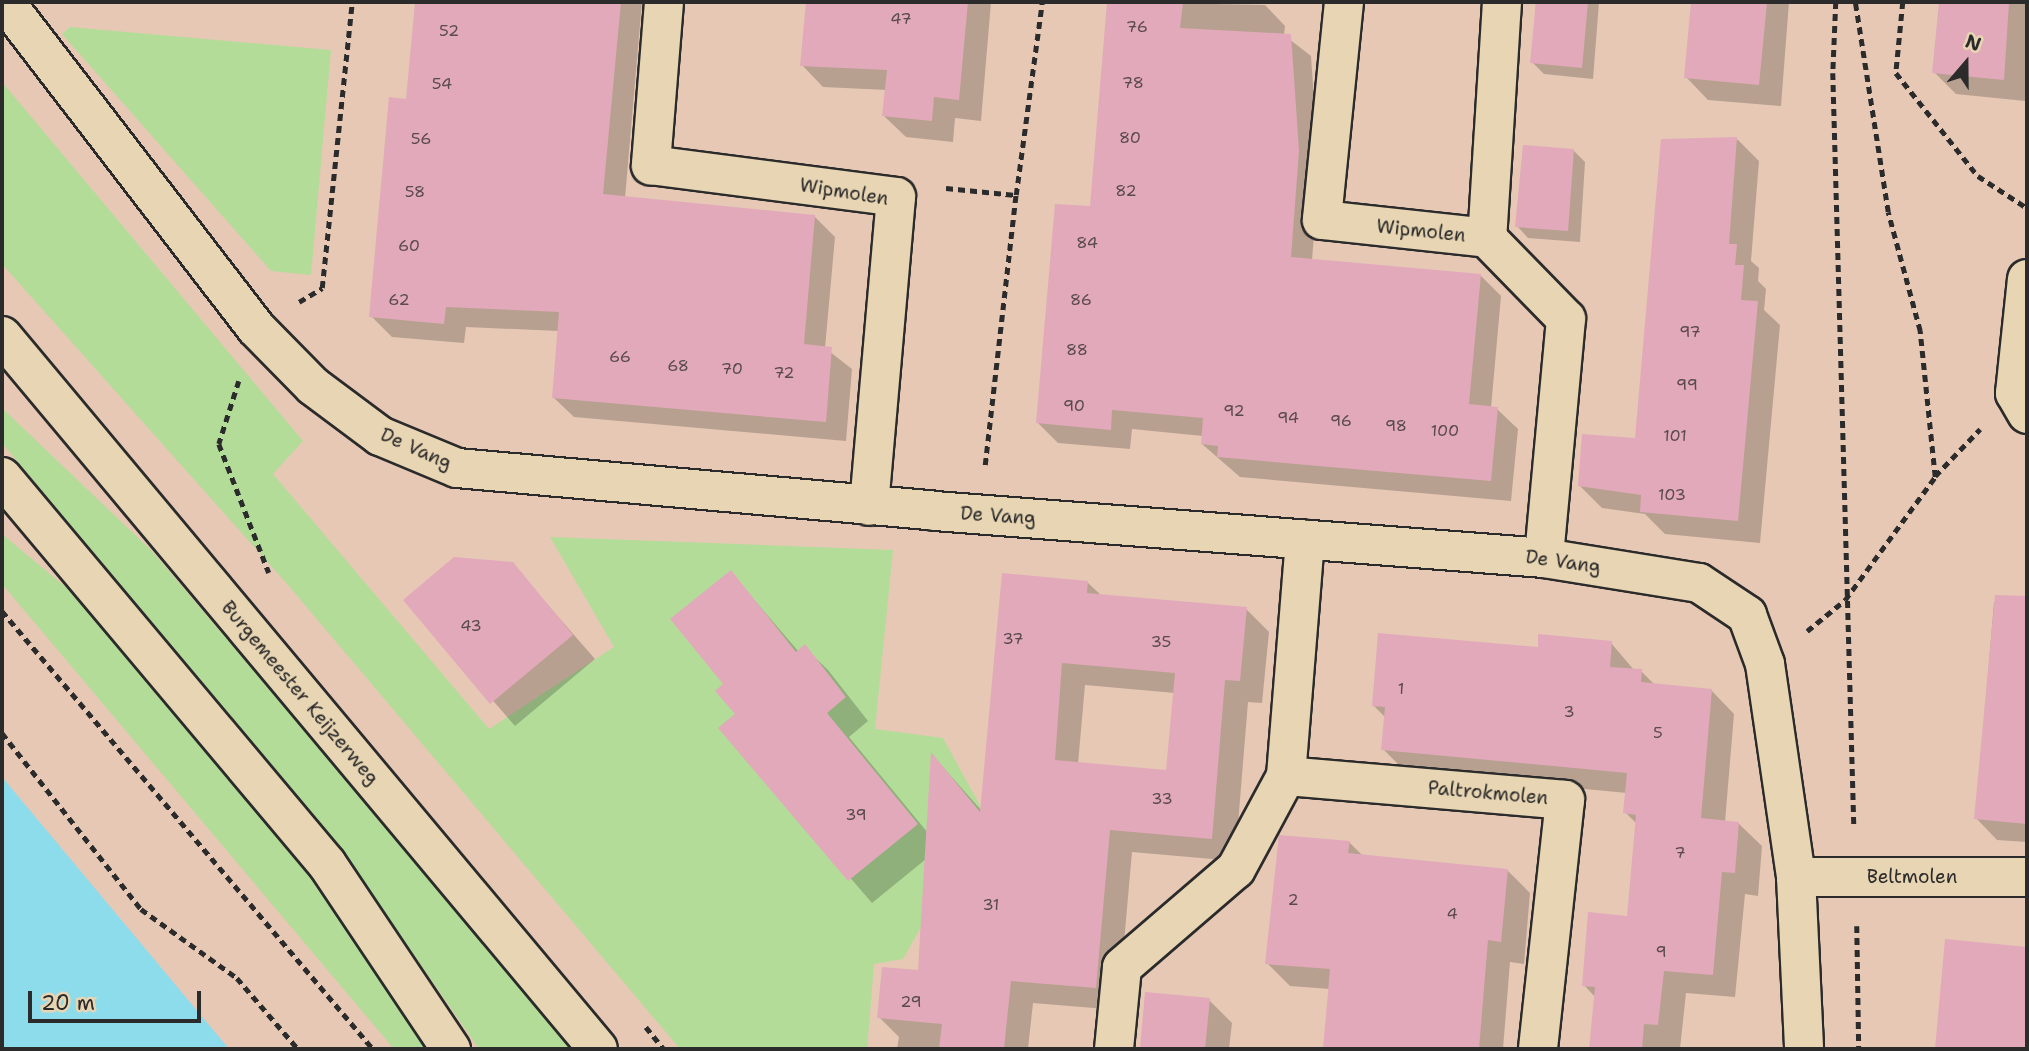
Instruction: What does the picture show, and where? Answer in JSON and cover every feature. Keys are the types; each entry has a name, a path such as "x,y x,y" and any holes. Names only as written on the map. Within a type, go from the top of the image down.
{"street":[{"name":"De Vang","path":"5,2 256,328 313,386 380,436 457,468 869,506 1544,558 1699,583 1747,615 1765,664 1796,877 1804,1049"},
{"name":"Wipmolen","path":"664,2 651,165 896,197 869,506"},
{"name":"Wipmolen","path":"1344,2 1322,220 1487,238 1566,319 1544,558"},
{"name":"Wipmolen","path":"1487,238 1502,2"},
{"path":"2021,403 2027,279"},
{"name":"Burgemeester Keijzerweg","path":"2,336 598,1049"},
{"path":"2,477 327,864 452,1049"},
{"path":"1114,1049 1122,967 1236,869 1286,776 1306,540"},
{"name":"Paltrokmolen","path":"1286,776 1565,800 1538,1049"},
{"name":"Beltmolen","path":"1796,877 2027,877"}],"path":[{"path":"277,583 268,572 219,444 256,328 321,288 352,2"},
{"path":"979,514 1016,195 1042,2"},
{"path":"1836,2 1834,87 1845,600 1856,877 1859,1049"},
{"path":"1855,2 1888,212 1920,331 1935,477"},
{"path":"1903,2 1896,73 1978,176 2027,208"},
{"path":"896,197 905,185 1016,195"},
{"path":"1765,664 1845,600 1935,477 2021,403"},
{"path":"2,611 373,1049"},
{"path":"2,733 141,909 237,978 298,1049"},
{"path":"638,1018 664,1049"}],"green space":[{"path":"70,27 331,50 311,275 271,271 62,34"},
{"path":"2,82 303,441 273,474 489,729 614,647 550,537 893,550 875,729 943,738 984,813 957,934 920,929 903,959 874,964 867,1049 680,1049 288,585 2,264"},
{"path":"2,408 151,550 575,1049 479,1049 334,839 2,443"},
{"path":"2,534 80,599 328,898 430,1049 394,1049 2,584"}],"water":[{"path":"2,777 229,1049 2,1049"}],"building":[{"path":"415,2 621,2 603,194 815,215 804,344 832,347 826,422 552,398 559,312 446,307 444,324 369,317 389,97 406,99"},
{"path":"806,2 968,2 959,100 934,97 932,121 882,116 887,70 800,66"},
{"path":"1107,2 1183,2 1180,28 1291,34 1299,151 1291,257 1481,274 1469,404 1498,407 1491,481 1217,457 1218,446 1201,444 1203,418 1112,410 1111,430 1036,423 1055,204 1090,206"},
{"path":"1536,2 1588,2 1582,68 1530,63"},
{"path":"1691,2 1767,2 1759,85 1684,78"},
{"path":"1939,2 2009,2 2004,80 1932,73"},
{"path":"1737,137 1729,244 1737,244 1735,265 1744,265 1741,300 1758,301 1738,521 1640,512 1641,495 1578,486 1582,434 1635,438 1661,139"},
{"path":"1523,145 1574,149 1568,231 1515,227"},
{"path":"454,557 513,562 573,635 490,704 403,600"},
{"path":"731,570 796,652 805,644 846,697 827,713 918,824 848,881 718,728 735,714 715,691 723,684 670,619"},
{"path":"1002,573 1088,581 1087,593 1247,607 1240,681 1225,680 1212,839 1110,830 1096,988 1011,981 1004,1049 939,1049 942,1024 877,1018 882,967 918,970 931,752 980,812","holes":["1062,663 1175,673 1166,770 1055,760"]},
{"path":"1995,595 2027,596 2027,824 1974,819"},
{"path":"1378,633 1538,647 1538,634 1612,641 1610,667 1642,669 1641,682 1712,689 1701,818 1739,822 1735,873 1722,872 1713,975 1664,971 1658,1025 1644,1024 1642,1049 1589,1049 1595,987 1582,986 1588,912 1627,916 1636,815 1623,813 1627,773 1381,750 1385,707 1372,706"},
{"path":"1279,835 1350,841 1348,853 1508,869 1501,942 1488,940 1479,1049 1323,1049 1330,969 1265,964"},
{"path":"1945,939 2027,947 2027,1049 1935,1049"},
{"path":"1145,992 1210,998 1205,1049 1140,1049"}]}
